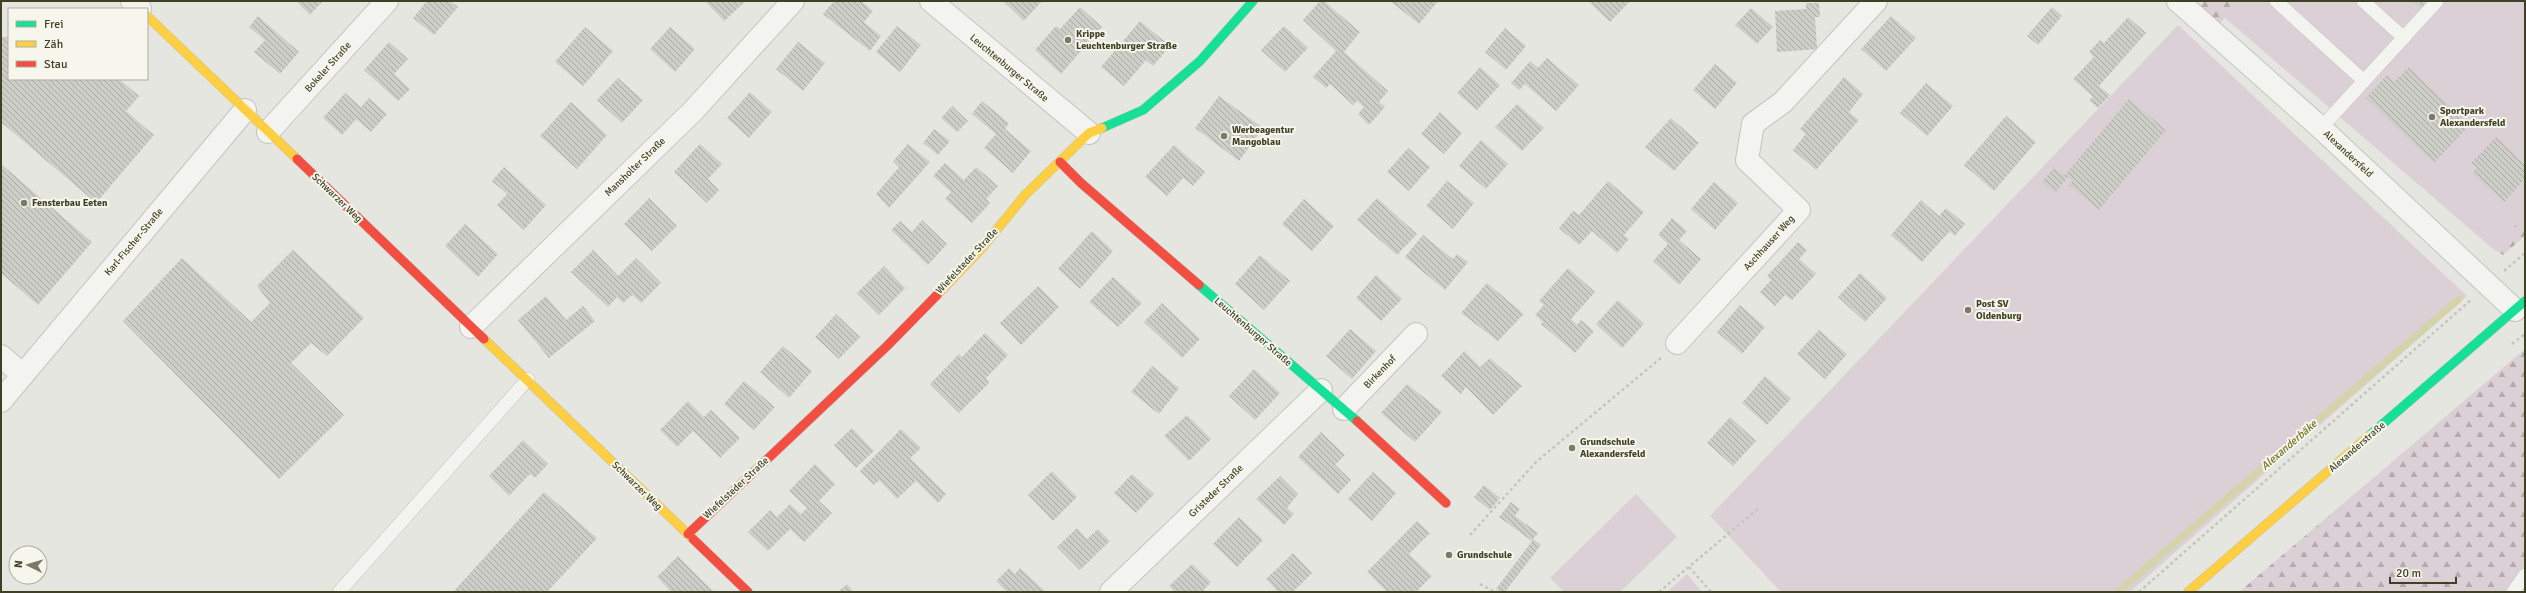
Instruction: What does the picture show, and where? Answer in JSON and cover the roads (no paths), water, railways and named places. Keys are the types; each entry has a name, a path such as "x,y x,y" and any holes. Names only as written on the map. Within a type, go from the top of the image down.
{"street":[{"name":"Bokeler Straße","path":"268,132 387,1"},
{"name":"Mansholter Straße","path":"471,326 693,111 793,1"},
{"name":"Leuchtenburger Straße","path":"931,1 1089,134"},
{"name":"Wiefelsteder Straße","path":"688,534 887,346 981,249 1025,195 1089,134 1143,110 1200,61 1253,1"},
{"name":"Aschhauser Weg","path":"1677,343 1799,210 1747,160 1753,124 1783,102 1876,1"},
{"name":"Alexandersfeld","path":"2178,1 2321,128 2488,284 2520,305"},
{"name":"Schwarzer Weg","path":"148,17 528,379 748,592"},
{"name":"Karl-Fischer-Straße","path":"1,401 245,110"},
{"name":"Leuchtenburger Straße","path":"1060,162 1081,183 1344,409 1446,503"},
{"name":"Alexanderstraße","path":"2188,592 2520,305"},
{"name":"Birkenhof","path":"1344,409 1416,334"},
{"path":"1,356 23,374"},
{"name":"Gristeder Straße","path":"1111,592 1321,390"}],"lane":[{"path":"2276,1 2364,81"},
{"path":"2363,1 2404,38"},
{"path":"2321,128 2438,1"},
{"path":"339,592 528,379"},
{"path":"2513,592 2525,575"}],"waterway":[{"name":"Alexanderbäke","path":"2118,592 2459,299"}],"place":[{"name":"Krippe Leuchtenburger Straße","path":"1068,40"},
{"name":"Sportpark Alexandersfeld","path":"2432,117"},
{"name":"Werbeagentur Mangoblau","path":"1224,136"},
{"name":"Fensterbau Eeten","path":"24,203"},
{"name":"Post SV Oldenburg","path":"1968,310"},
{"name":"Grundschule Alexandersfeld","path":"1572,448"},
{"name":"Grundschule","path":"1449,555"}]}
